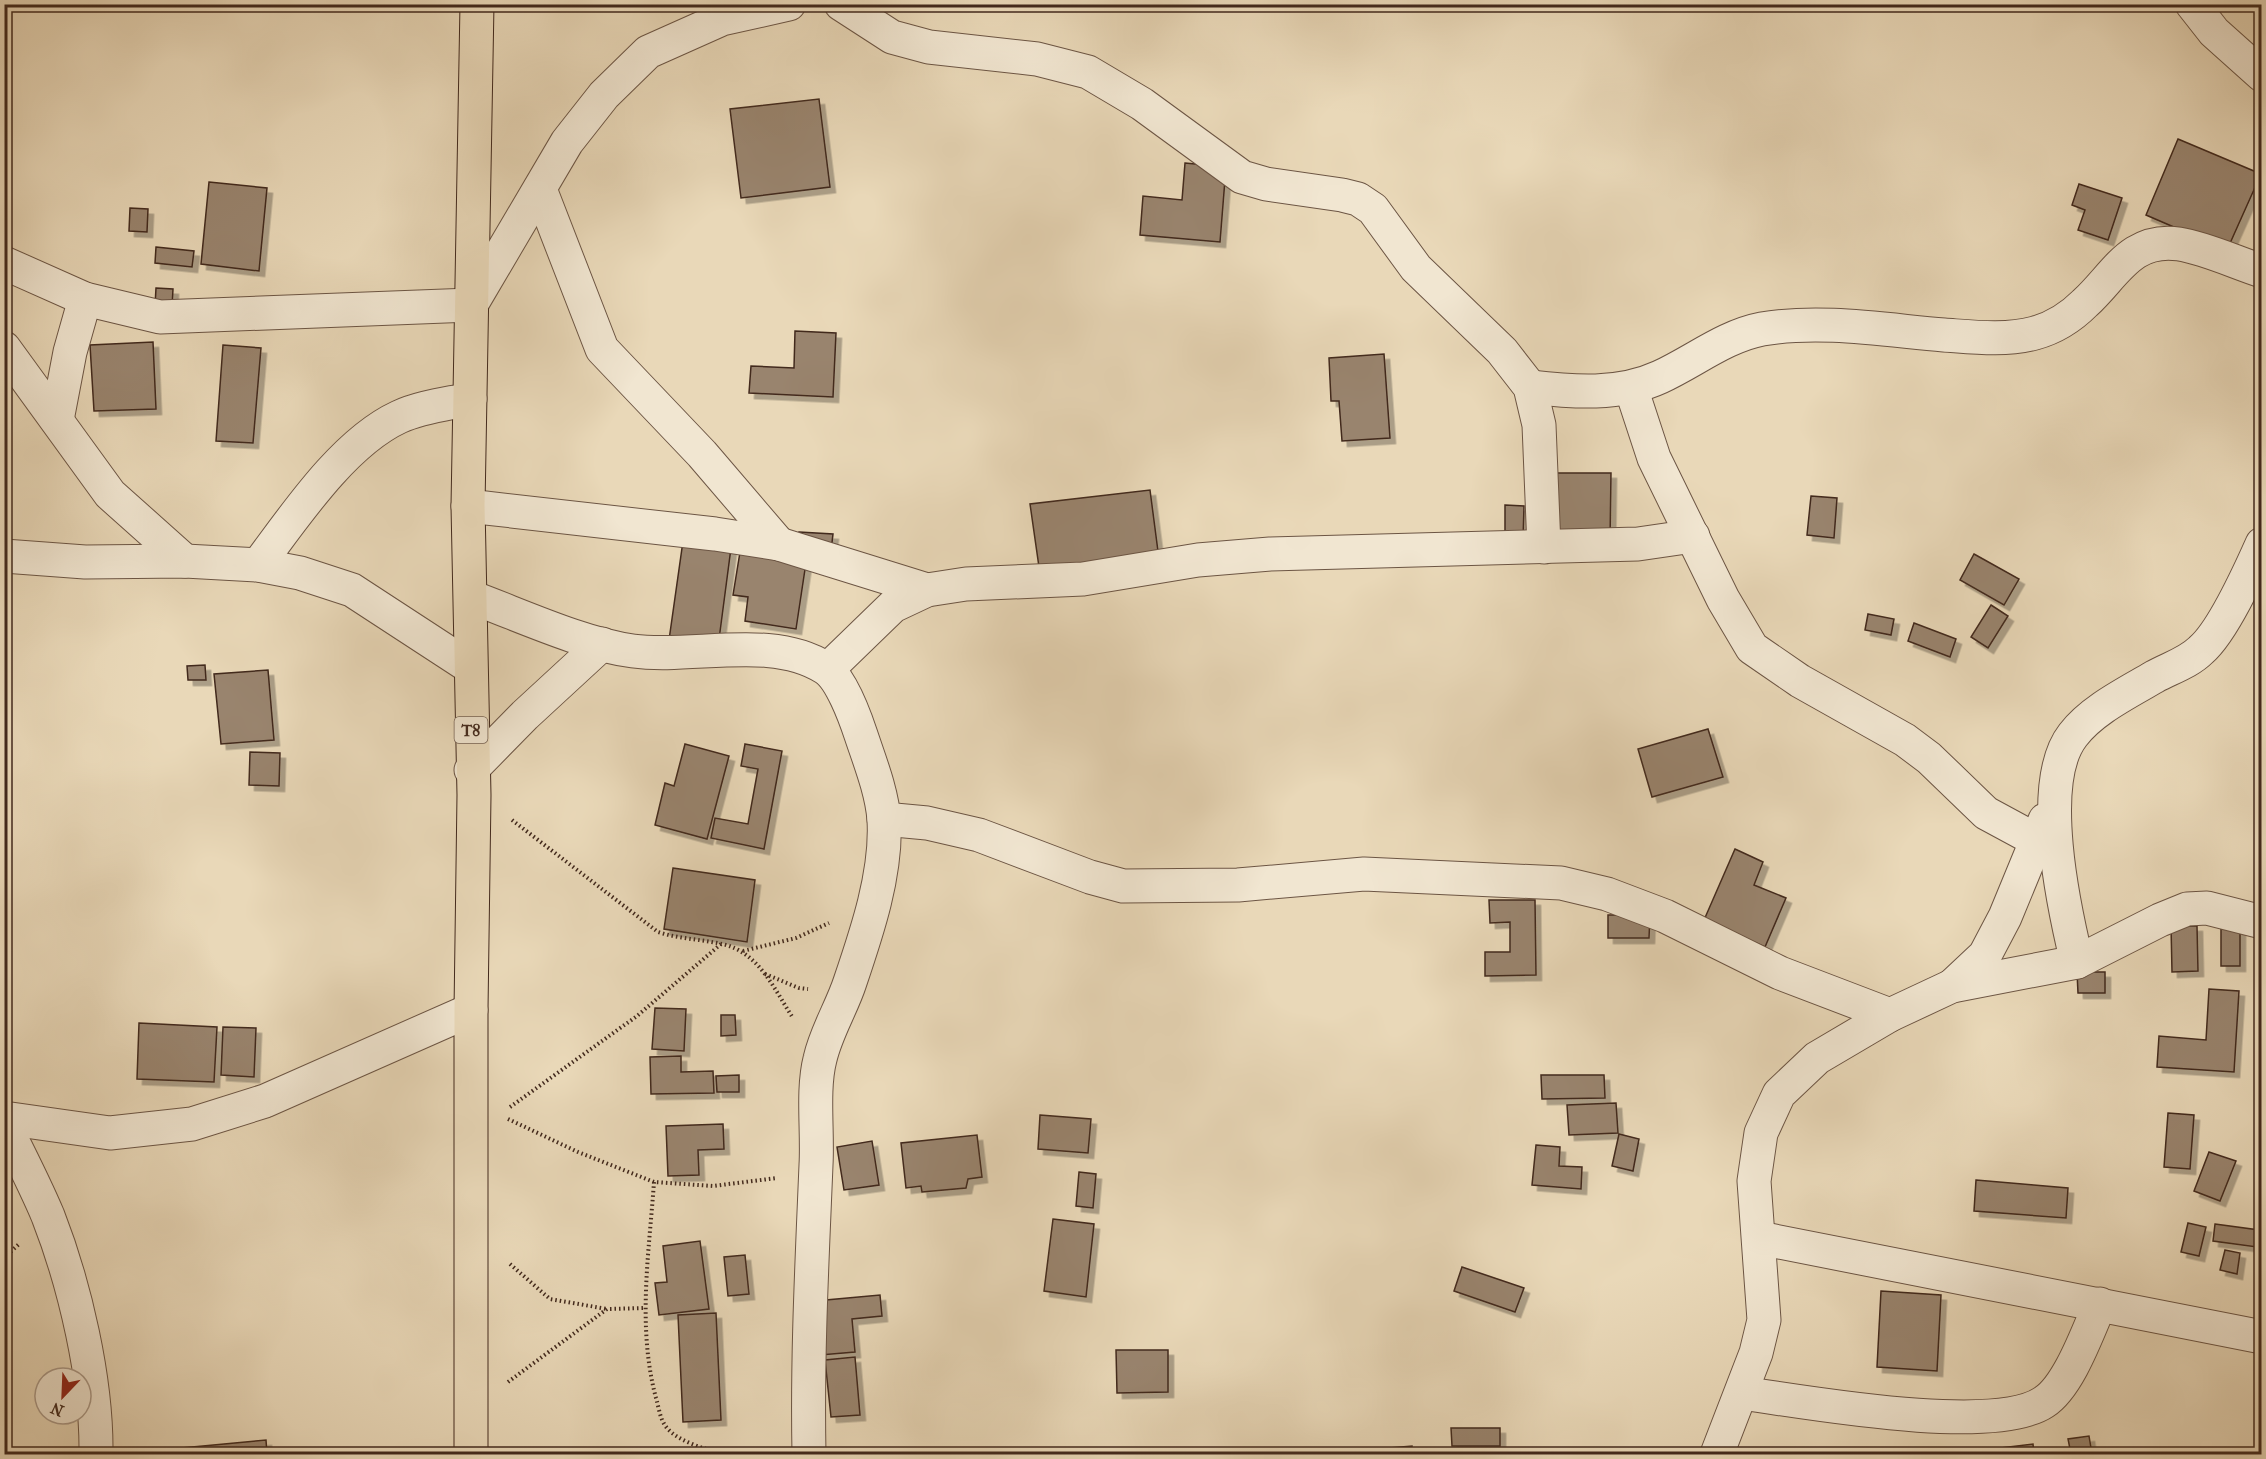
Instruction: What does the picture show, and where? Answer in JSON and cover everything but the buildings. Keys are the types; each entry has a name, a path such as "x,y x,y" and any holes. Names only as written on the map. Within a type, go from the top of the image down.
{"highway":[{"name":"T8","path":"471,1455 472,782 468,506 477,4"}],"street":[{"path":"4,263 85,299 160,317 471,305 567,142 604,95 648,52 731,12 789,4"},
{"path":"842,4 892,38 929,47 1036,59 1088,72 1168,122 1242,177 1266,184 1358,199 1372,209 1416,268 1502,351 1530,387 1539,425 1544,547"},
{"path":"2192,4 2214,32 2262,75"},
{"path":"540,189 602,349 702,454 779,544"},
{"path":"1530,387 1575,392 1631,388 1659,377 1719,345 1761,329 1832,326 1986,338 2034,334 2059,323 2085,303 2124,259 2153,244 2180,244 2262,271"},
{"path":"57,420 70,352 85,299"},
{"path":"4,348 110,494 185,561"},
{"path":"1631,388 1654,458 1752,648 1800,681 1905,740 1929,758 1986,813 2036,840"},
{"path":"258,565 321,483 369,436 399,417 470,399"},
{"path":"468,506 715,534 779,544 927,590"},
{"path":"828,669 893,606 927,590 966,584 1083,579 1198,560 1270,554 1638,544 1693,536"},
{"path":"2076,962 2063,900 2055,841 2056,792 2062,759 2072,736 2088,719 2203,650 2247,579 2262,544"},
{"path":"4,556 85,562 185,561 258,565 300,573 352,590 470,667"},
{"path":"471,597 602,644 633,651 677,654 778,651 805,658 828,669 843,691 858,725 884,819 882,853 876,890 850,982 820,1059 809,1325 809,1455"},
{"path":"472,782 525,715 602,644"},
{"path":"1952,986 1985,956 2005,917 2056,792"},
{"path":"884,819 927,823 979,835 1090,877 1123,886 1238,885 1364,874 1561,884 1607,894 1665,916 1780,973 1890,1015"},
{"path":"1717,1455 1756,1353 1764,1320 1754,1180 1761,1133 1779,1094 1817,1058 1890,1015 1952,986 2076,962 2187,909 2207,908 2262,922"},
{"path":"4,1118 110,1133 192,1124 265,1101 471,1010"},
{"path":"4,1124 48,1216 82,1328 96,1424 96,1455"},
{"path":"1759,1238 2262,1337"},
{"path":"1742,1393 1929,1416 2017,1414 2046,1402 2070,1371 2100,1304"}],"path":[{"path":"472,782 525,828 658,932 674,937 721,944 743,951 765,974 820,1059"},
{"path":"743,951 796,938 836,920 876,890"},
{"path":"500,1115 637,1016 721,944"},
{"path":"471,1100 578,1152 654,1182 713,1186 765,1180 816,1169"},
{"path":"654,1182 644,1308 652,1381 661,1416 667,1428 676,1436 721,1455"},
{"path":"471,1230 550,1299 607,1309 644,1308"},
{"path":"471,1409 607,1309"}]}
